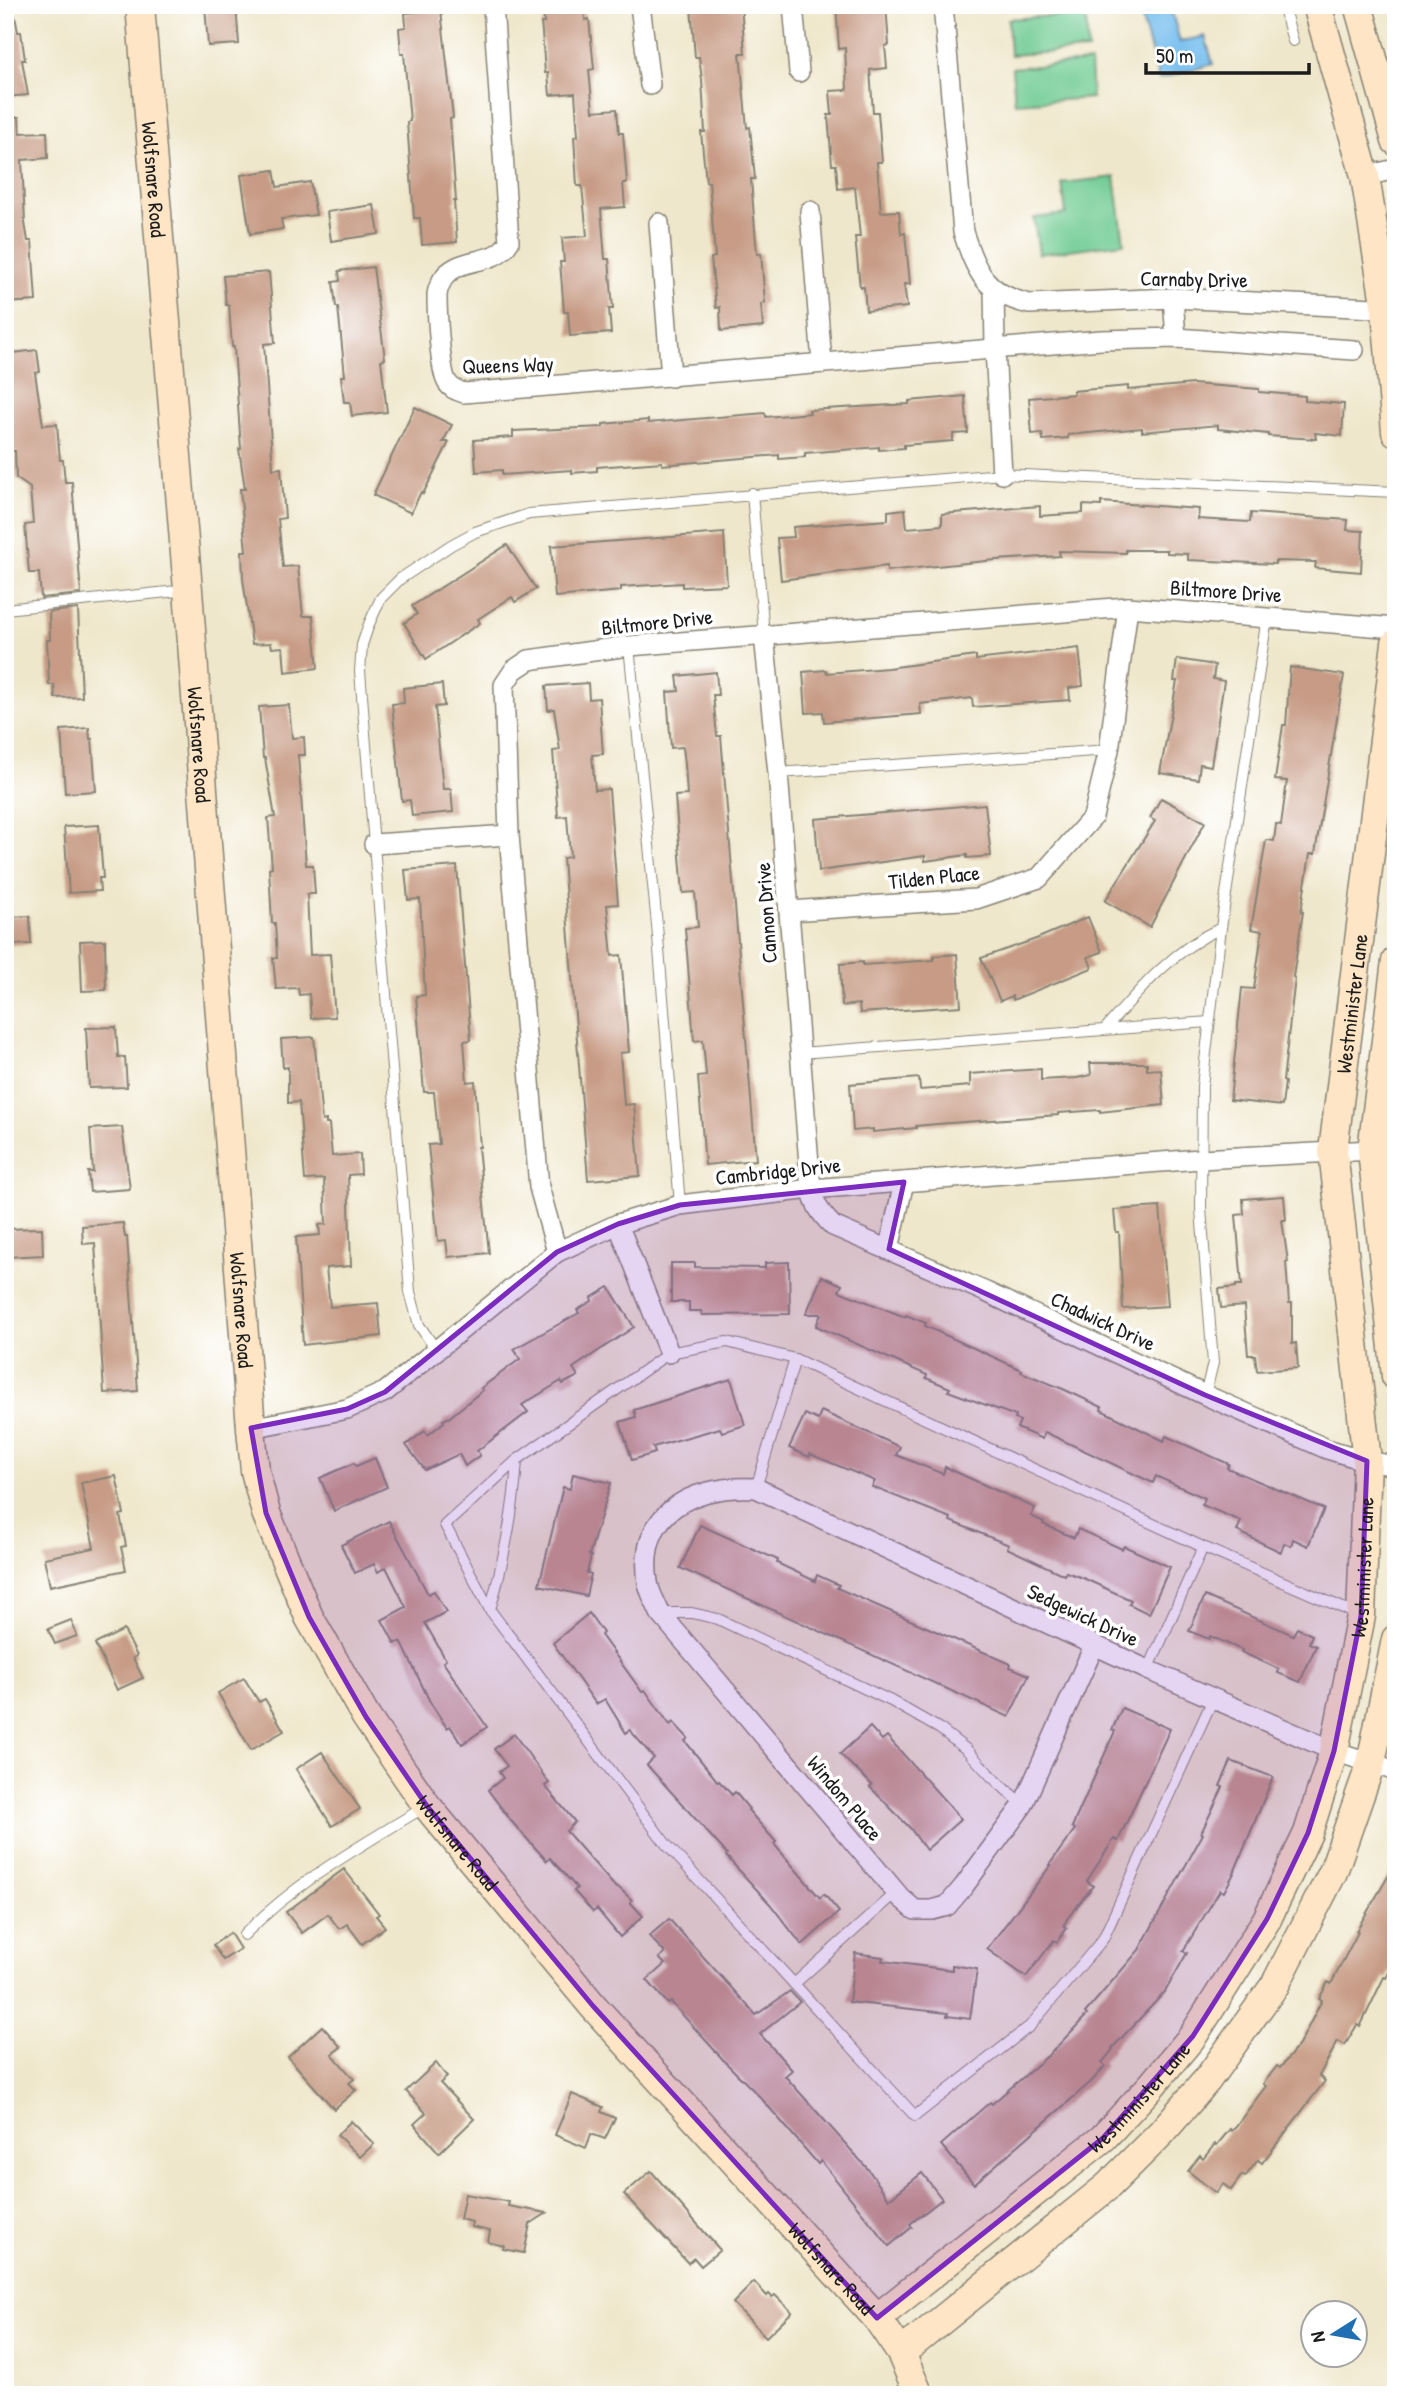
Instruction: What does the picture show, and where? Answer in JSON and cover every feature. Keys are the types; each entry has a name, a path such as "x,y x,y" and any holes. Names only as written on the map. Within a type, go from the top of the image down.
{"street":[{"name":"Wolfsnare Road","path":"140,5 188,590 251,1428 255,1471 266,1513 309,1617 366,1717 427,1806 593,2006 877,2318 901,2353 919,2395"},
{"name":"Queens Way","path":"493,5 509,242 502,252 453,269 442,279 437,293 443,374 453,390 464,393 1101,340 1176,338 1354,350"},
{"path":"640,5 650,85"},
{"path":"793,5 799,72"},
{"name":"Carnaby Drive","path":"943,5 963,232 974,265 994,289 1014,301 1029,304 1173,299 1391,309"},
{"path":"1317,5 1365,176 1391,309 1396,432"},
{"path":"1358,5 1396,141"},
{"path":"1365,176 1396,169"},
{"path":"810,211 822,363"},
{"path":"659,223 671,377"},
{"path":"994,289 1002,474"},
{"path":"1173,299 1176,338"},
{"name":"Biltmore Drive","path":"557,1252 539,1187 509,835 504,685 514,670 529,660 629,646 1128,607 1396,628"},
{"name":"Tilden Place","path":"789,911 976,899 1039,878 1093,817 1109,750 1128,607"},
{"name":"Cannon Drive","path":"764,635 778,773 811,1189"},
{"name":"Westminister Lane","path":"877,2318 1103,2137 1193,2036 1267,1919 1308,1833 1334,1751 1361,1616 1367,1461 1333,1151 1396,643"},
{"path":"374,845 509,835"},
{"name":"Westminister Lane","path":"1396,961 1372,1150 1396,1377"},
{"name":"Cambridge Drive","path":"251,1428 347,1409 385,1392 557,1252 618,1224 680,1205 811,1189 1200,1159 1372,1150"},
{"path":"889,1249 904,1182"},
{"name":"Chadwick Drive","path":"811,1189 821,1214 833,1226 986,1292 1327,1449 1396,1466"},
{"path":"618,1224 669,1353"},
{"name":"Windom Place","path":"756,1488 730,1487 700,1493 681,1503 663,1518 653,1531 647,1553 648,1584 660,1613 896,1893 915,1910 932,1910 947,1906 1023,1805 1094,1646"},
{"name":"Sedgewick Drive","path":"756,1488 1213,1699 1334,1751 1383,1767"},
{"name":"Westminister Lane","path":"901,2353 1108,2186 1162,2132 1207,2080 1275,1985 1383,1767 1396,1639"}],"lane":[{"path":"1283,5 1293,41"},
{"path":"437,1352 419,1325 410,1292 360,671 362,645 369,624 381,598 400,579 450,545 475,532 529,514 752,494 1002,474 1396,492"},
{"path":"752,494 764,635"},
{"path":"5,609 188,590"},
{"path":"1205,1395 1213,1363 1200,1159 1202,1086 1267,617"},
{"path":"629,646 657,925 680,1205"},
{"path":"778,773 1109,750"},
{"path":"1106,1028 1163,967 1191,945 1222,928"},
{"path":"800,1054 1209,1022"},
{"path":"1213,1699 1102,1939 1030,2026 915,2116 666,1844 490,1610 445,1525 517,1460 669,1353 727,1342 795,1359 1361,1616"},
{"path":"756,1488 795,1359"},
{"path":"490,1610 506,1553 515,1495 517,1460"},
{"path":"1148,1670 1203,1546"},
{"path":"660,1613 692,1613 718,1619 891,1701 940,1728 967,1750 1023,1805"},
{"path":"244,1935 274,1905 307,1881 427,1806"},
{"path":"794,1984 896,1893"}],"highlighted area":[{"path":"904,1182 889,1249 1205,1395 1367,1461 1361,1616 1334,1751 1308,1833 1267,1919 1193,2036 1103,2138 877,2318 593,2006 427,1806 366,1717 309,1617 266,1513 251,1428 347,1409 385,1392 557,1252 618,1224 680,1205"}],"green space":[{"path":"1086,14 1088,50 1010,55 1008,19"},
{"path":"1090,62 1092,98 1015,103 1012,68"},
{"path":"1115,177 1124,243 1039,254 1034,218 1066,214 1062,183"}],"water":[{"path":"1170,5 1180,42 1205,36 1213,64 1159,79 1141,16 1136,17 1133,7"}],"building":[{"path":"205,5 236,5 239,44 208,46"},
{"path":"543,5 584,5 585,20 589,19 594,69 589,70 593,111 617,109 619,133 623,133 627,183 623,183 625,207 601,209 605,259 609,259 613,309 609,309 611,333 570,336 568,312 564,312 560,262 564,262 562,238 587,236 582,186 577,186 575,93 550,95 548,73 545,73 541,23 544,23"},
{"path":"741,5 745,53 740,53 755,179 751,179 757,254 761,253 765,303 761,304 763,327 721,331 720,307 716,308 711,258 715,257 712,217 701,132 705,132 702,80 699,57 695,57 691,7"},
{"path":"836,5 886,5 889,45 885,46 887,68 870,70 873,112 878,112 882,162 877,162 881,212 899,211 901,234 905,233 910,284 904,284 907,307 866,311 864,287 860,287 855,237 860,237 855,187 838,189 836,165 832,165 828,115 832,115 830,91 847,90 845,48 839,49"},
{"path":"441,10 453,118 450,119 457,242 422,245 420,218 414,218 407,122 410,121 399,28 406,27 405,13"},
{"path":"15,16 18,32 21,32 28,95 5,97 5,17"},
{"path":"5,117 19,117 20,133 47,132 48,158 22,160 25,223 28,241 32,241 36,301 5,303"},
{"path":"274,170 277,187 310,182 316,215 281,219 283,229 250,234 241,175"},
{"path":"374,205 379,234 331,241 327,212"},
{"path":"373,267 385,359 381,360 387,412 352,416 350,402 344,402 341,376 345,376 333,282 340,281 339,271"},
{"path":"269,272 275,343 264,344 273,469 281,468 285,518 278,519 283,567 298,566 303,616 313,616 318,668 285,672 283,647 272,648 271,643 252,644 243,579 242,551 246,551 240,489 245,489 239,449 234,347 223,276"},
{"path":"37,350 40,372 35,373 43,425 57,424 65,482 72,482 81,594 41,598 39,573 29,573 25,525 33,524 30,488 16,478 15,451 5,451 5,428 13,427 5,354"},
{"path":"1193,384 1259,389 1259,392 1305,396 1305,401 1344,404 1342,436 1315,433 1316,439 1268,436 1218,429 1218,425 1142,432 1142,428 1043,440 1042,433 1032,434 1029,398 1128,386 1128,390"},
{"path":"965,396 968,433 953,434 953,441 904,445 904,448 879,450 879,447 805,453 805,457 779,459 779,455 662,465 662,462 597,467 597,471 572,473 572,470 502,475 502,470 476,472 474,440 513,437 513,431 603,427 603,424 648,420 648,423 765,413 766,417 810,413 809,410 909,404 909,401"},
{"path":"415,407 452,425 443,442 449,442 411,513 373,495"},
{"path":"1101,502 1199,509 1198,519 1250,522 1251,513 1348,520 1347,530 1363,531 1361,572 1315,568 1316,562 1275,561 1275,564 1188,560 1188,554 1167,553 1167,550 1126,550 1126,553 1059,551 1060,556 887,571 887,566 781,580 777,538 794,537 793,527 888,520 888,511 905,509 907,528 942,525 942,514 1040,506 1040,516 1083,513 1083,505 1101,506"},
{"path":"724,533 727,585 682,587 682,583 621,587 621,591 555,597 551,546"},
{"path":"507,545 536,589 515,602 512,597 478,619 480,623 426,659 404,623 417,614 412,606"},
{"path":"78,609 82,697 55,698 54,685 49,685 49,612"},
{"path":"1079,648 1083,686 1069,688 1070,700 973,707 972,698 920,704 921,714 824,722 823,712 806,713 803,672 826,670 827,673 888,668 976,656 976,660"},
{"path":"1177,659 1215,665 1213,679 1224,681 1211,766 1200,764 1198,779 1160,773 1177,681 1174,681"},
{"path":"1290,667 1344,675 1315,854 1310,854 1301,912 1282,1106 1230,1100 1242,988 1254,989 1262,931 1251,929 1266,840 1274,841 1276,824 1281,825 1287,781 1275,780 1283,725 1286,725"},
{"path":"716,672 718,695 713,695 717,736 721,736 756,1160 705,1165 698,1077 706,1076 703,1040 694,1041 685,928 698,927 695,892 683,893 675,796 687,795 685,764 683,747 671,748 667,692 679,691 677,676"},
{"path":"588,683 589,699 599,698 603,754 592,755 595,790 609,789 618,904 607,905 612,956 621,955 629,1052 620,1053 624,1105 634,1104 640,1176 588,1180 563,858 570,857 567,816 558,817 553,751 560,750 554,709 548,710 546,686"},
{"path":"442,684 444,706 435,707 443,789 451,789 453,812 412,816 410,800 402,801 392,704 404,703 403,688"},
{"path":"289,705 292,738 304,737 305,755 298,755 306,865 313,865 315,894 307,894 310,955 330,954 335,1017 311,1018 309,994 299,995 298,988 276,989 273,958 277,958 275,923 272,923 269,868 272,867 268,818 275,817 263,758 259,707"},
{"path":"89,728 96,791 65,793 61,730"},
{"path":"1161,798 1205,822 1150,927 1105,901 1155,821 1150,818"},
{"path":"985,804 991,856 967,858 967,855 925,861 925,856 819,871 815,819"},
{"path":"99,825 103,878 99,878 100,891 69,893 64,827"},
{"path":"457,866 471,1040 464,1041 467,1082 475,1081 478,1147 489,1253 448,1257 446,1240 438,1241 428,1145 439,1144 434,1092 424,1092 416,996 425,995 420,899 408,900 405,870"},
{"path":"30,916 31,944 10,945 9,917"},
{"path":"1088,917 1102,952 1088,957 1092,968 1013,1000 1012,996 1000,1001 981,958"},
{"path":"105,940 106,990 82,991 80,941"},
{"path":"957,954 961,1006 860,1013 859,1004 842,1006 840,964 934,960 934,956"},
{"path":"116,1027 118,1057 125,1057 127,1087 89,1088 86,1028"},
{"path":"314,1037 322,1121 326,1120 326,1124 329,1124 332,1156 360,1154 361,1174 348,1175 351,1266 326,1268 330,1307 378,1303 381,1336 303,1345 296,1237 320,1235 319,1225 326,1224 324,1179 305,1180 299,1102 288,1103 288,1067 283,1068 281,1039"},
{"path":"1090,1063 1147,1063 1147,1070 1161,1069 1164,1105 873,1132 873,1129 853,1131 850,1084 919,1078 920,1090 970,1086 970,1074 1041,1069 1041,1080 1077,1078 1091,1075"},
{"path":"122,1127 130,1189 90,1192 88,1172 93,1172 90,1129"},
{"path":"1284,1196 1286,1220 1282,1220 1288,1262 1289,1303 1292,1303 1292,1344 1296,1343 1298,1368 1257,1371 1255,1355 1248,1355 1244,1306 1221,1308 1219,1289 1242,1285 1236,1215 1244,1214 1243,1199"},
{"path":"1160,1207 1168,1306 1123,1309 1119,1232 1116,1232 1114,1210"},
{"path":"123,1223 127,1237 138,1391 104,1393 95,1243 83,1244 82,1226"},
{"path":"42,1228 43,1255 6,1257 5,1229"},
{"path":"789,1262 790,1314 702,1315 701,1311 689,1311 689,1302 671,1302 671,1263 695,1263 695,1267 765,1268 765,1263"},
{"path":"822,1276 842,1285 839,1291 926,1323 925,1326 1102,1407 1101,1410 1164,1441 1166,1436 1229,1464 1227,1468 1324,1509 1308,1546 1293,1539 1291,1546 1284,1543 1281,1552 1237,1531 1241,1521 1202,1505 1205,1498 1156,1476 1153,1483 1045,1432 1042,1439 1017,1428 1020,1421 1015,1419 1016,1416 948,1391 950,1388 926,1378 927,1375 816,1326 821,1314 806,1314"},
{"path":"609,1287 634,1327 573,1368 578,1376 563,1384 561,1381 522,1405 528,1412 477,1451 480,1455 465,1466 459,1454 425,1470 406,1445 425,1431 428,1435 444,1422 443,1420 483,1390 481,1388 520,1359 514,1349 579,1313 577,1310"},
{"path":"731,1379 745,1425 722,1432 720,1428 653,1447 655,1453 632,1460 620,1422 636,1417 634,1410"},
{"path":"821,1411 900,1447 896,1455 943,1474 945,1467 1035,1508 1031,1516 1074,1538 1078,1529 1170,1567 1149,1614 1129,1604 1131,1600 1083,1578 1066,1572 1064,1575 1007,1548 1009,1545 950,1521 951,1518 872,1487 875,1481 789,1448 805,1414 818,1420"},
{"path":"375,1458 387,1487 334,1511 320,1478 354,1463 356,1466"},
{"path":"573,1474 611,1483 589,1555 587,1573 591,1574 586,1596 539,1585 563,1487 570,1489"},
{"path":"116,1476 124,1514 120,1515 126,1546 121,1547 126,1570 50,1586 44,1558 94,1548 81,1483"},
{"path":"389,1521 428,1594 434,1591 446,1612 425,1623 446,1660 443,1662 487,1727 462,1744 450,1726 447,1728 430,1702 401,1641 395,1644 382,1620 406,1607 386,1567 378,1572 374,1564 355,1573 341,1545"},
{"path":"700,1525 778,1560 777,1563 815,1581 817,1575 839,1585 837,1588 1011,1664 1010,1667 1029,1675 1009,1717 680,1568"},
{"path":"1205,1596 1293,1635 1297,1628 1312,1635 1309,1643 1316,1646 1300,1682 1278,1673 1279,1669 1241,1652 1242,1650 1210,1636 1209,1639 1189,1631"},
{"path":"589,1613 603,1633 601,1635 642,1692 645,1690 670,1725 673,1722 688,1738 685,1741 718,1782 732,1795 735,1792 776,1842 774,1844 820,1898 824,1894 839,1912 802,1945 727,1854 647,1765 654,1758 630,1730 626,1733 605,1699 596,1704 553,1643"},
{"path":"71,1620 77,1636 55,1644 48,1629"},
{"path":"124,1630 137,1656 133,1658 143,1678 117,1690 95,1644"},
{"path":"244,1678 259,1702 265,1699 284,1731 251,1750 218,1693"},
{"path":"1122,1708 1170,1729 1118,1841 1114,1839 1087,1881 1093,1886 1067,1919 1064,1925 1067,1928 1057,1942 1054,1940 1026,1977 987,1949 1075,1829 1072,1827 1115,1731 1112,1730"},
{"path":"870,1727 882,1740 887,1736 961,1819 926,1850 910,1828 870,1787 872,1785 840,1754"},
{"path":"514,1734 549,1783 545,1786 575,1822 566,1831 616,1888 632,1900 630,1902 643,1916 620,1937 597,1909 593,1912 574,1891 577,1888 550,1858 547,1861 488,1790 503,1778 499,1772 507,1766 494,1749"},
{"path":"322,1752 360,1809 332,1826 296,1769"},
{"path":"1231,1761 1273,1777 1234,1873 1224,1892 1220,1890 1183,1951 1187,1953 1165,1992 1112,2048 1102,2063 1105,2066 1092,2081 974,2184 941,2145 1050,2054 1087,2015 1085,2013 1139,1950 1203,1834 1201,1833 1223,1787 1220,1786"},
{"path":"1396,1863 1396,1960 1386,1978 1384,1977 1360,2027 1357,2025 1345,2045 1338,2041 1319,2076 1325,2081 1262,2163 1258,2160 1231,2190 1223,2184 1216,2193 1188,2171 1200,2156 1203,2159 1230,2129 1232,2131 1266,2086 1263,2084 1277,2066 1280,2068 1299,2045 1328,1982 1331,1984 1358,1932 1356,1931"},
{"path":"344,1869 379,1914 376,1916 385,1927 362,1944 347,1924 339,1929 328,1914 302,1933 286,1912"},
{"path":"669,1919 756,2015 790,1991 800,2002 760,2034 792,2070 785,2076 868,2169 889,2199 922,2173 942,2199 910,2224 912,2227 889,2246 821,2161 818,2164 761,2098 647,1980 665,1964 659,1958 665,1953 649,1936"},
{"path":"230,1933 240,1949 223,1960 213,1945"},
{"path":"855,1953 883,1957 882,1961 952,1970 952,1965 977,1969 970,2019 947,2016 948,2013 849,2002"},
{"path":"322,2026 341,2047 332,2054 354,2079 349,2083 356,2090 334,2109 288,2057"},
{"path":"436,2063 447,2077 440,2083 474,2119 439,2153 414,2124 426,2113 406,2091"},
{"path":"572,2094 603,2107 601,2112 615,2118 605,2139 591,2134 586,2148 555,2135"},
{"path":"351,2121 374,2144 360,2157 337,2135"},
{"path":"651,2171 720,2250 701,2266 694,2258 688,2263 624,2194"},
{"path":"465,2194 509,2202 508,2206 547,2213 530,2224 524,2253 503,2249 504,2246 488,2242 490,2231 471,2227 472,2222 460,2219"},
{"path":"754,2282 767,2296 775,2295 792,2312 766,2337 733,2303"}]}
